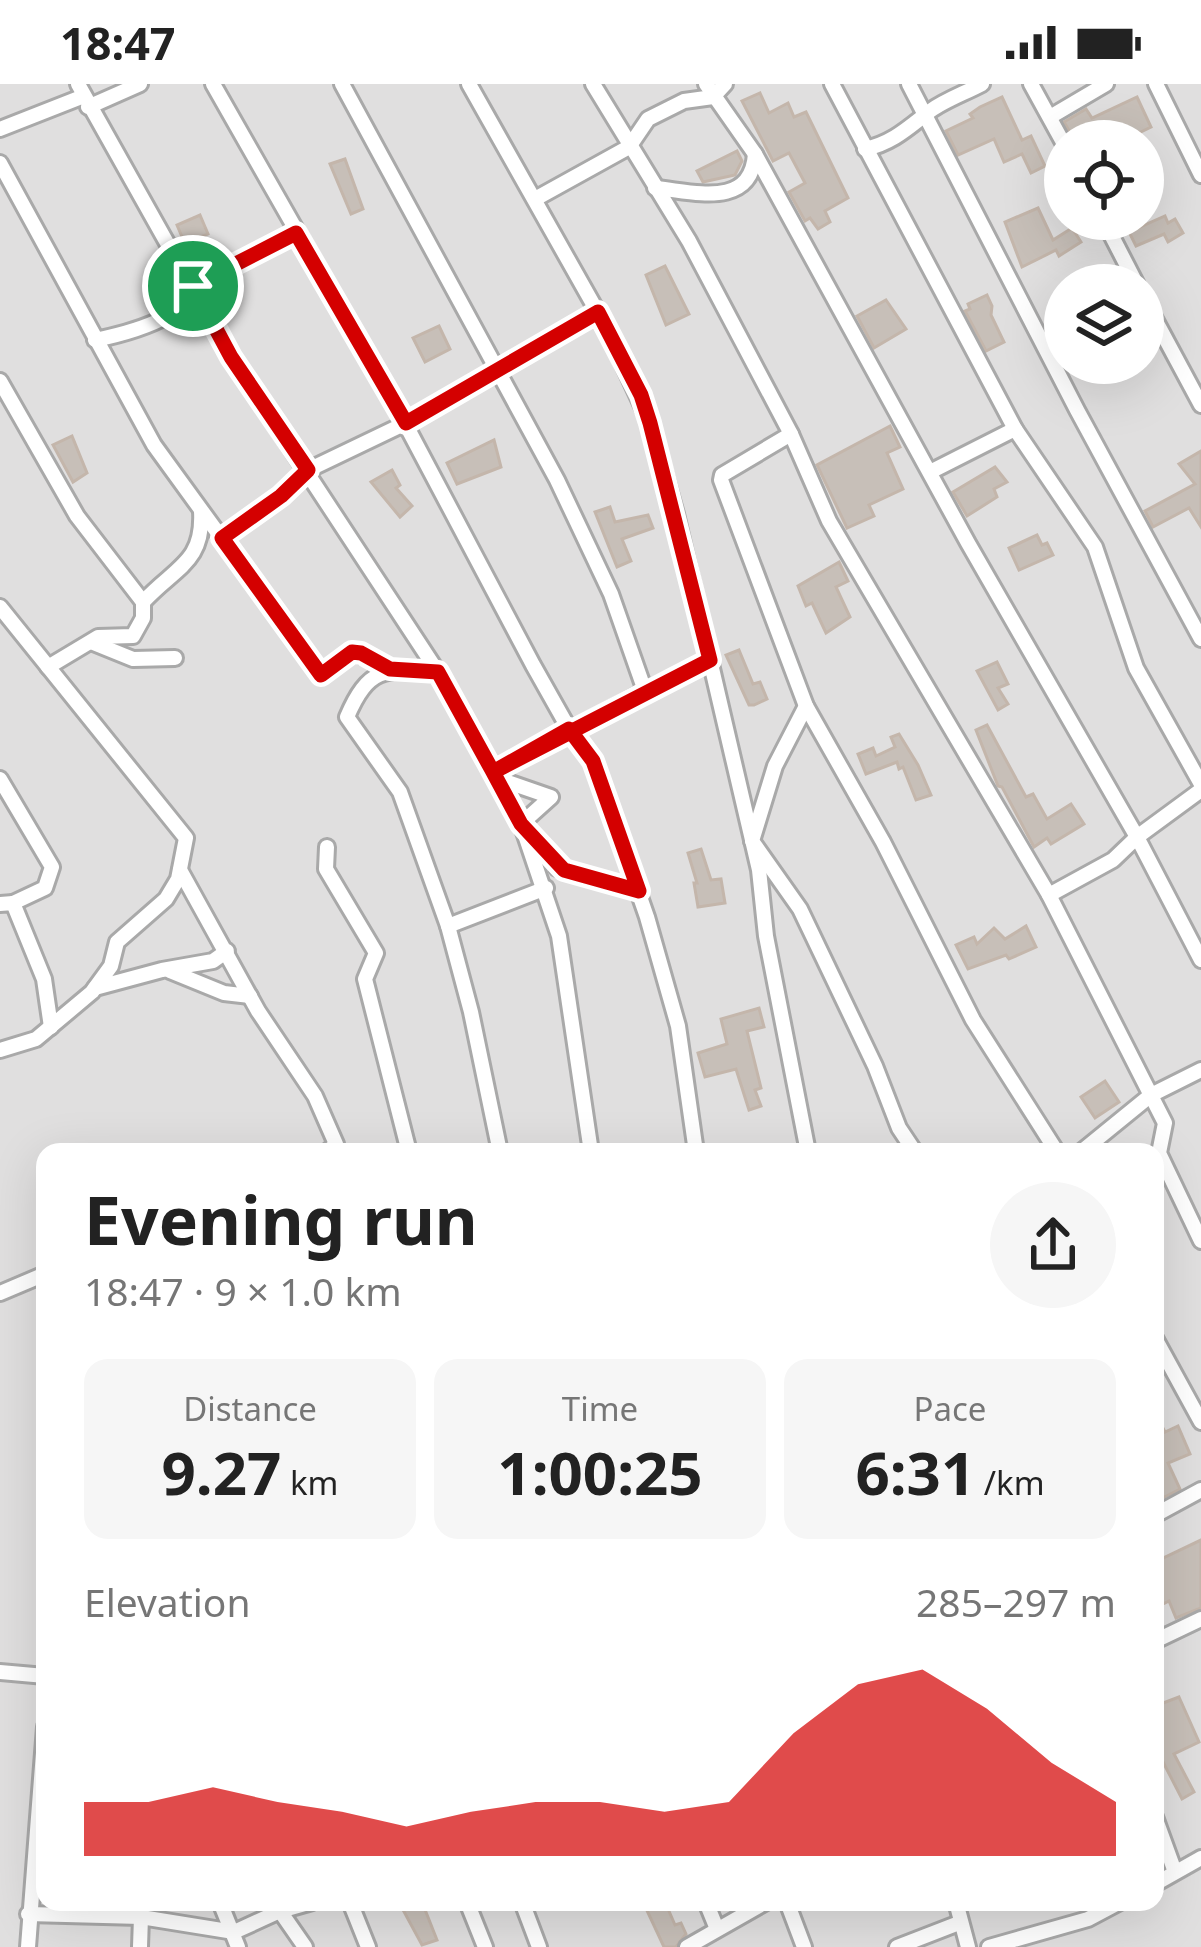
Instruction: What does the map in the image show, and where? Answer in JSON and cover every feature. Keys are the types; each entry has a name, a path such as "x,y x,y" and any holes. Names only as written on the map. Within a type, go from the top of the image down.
{"street":[{"path":"0,129 83,96 140,84"},
{"path":"212,84 406,423 569,729 593,761 639,891 678,1026 695,1143"},
{"path":"342,84 557,480 611,594 645,691"},
{"path":"469,84 598,312 641,395 650,423 752,841 806,1143"},
{"path":"593,84 689,241 791,434 830,520 1049,895 1166,1127 1158,1143"},
{"path":"535,199 629,147 648,119 725,84"},
{"path":"832,84 1015,429 1095,547 1136,668 1201,787 1113,860 1049,895"},
{"path":"909,84 1201,639"},
{"path":"865,148 896,138 925,114 982,84"},
{"path":"1031,84 1052,120"},
{"path":"1050,117 1106,84"},
{"path":"1156,84 1201,175"},
{"path":"709,91 755,154 1201,960"},
{"path":"83,96 231,357 438,672 521,824 546,888 570,996 590,1143"},
{"path":"655,188 718,196 730,193 749,177 755,154"},
{"path":"0,163 156,448 321,675 352,652 390,669 438,672"},
{"path":"95,340 149,324 186,303 193,286 296,233"},
{"path":"222,538 281,496 308,470 406,423 598,312"},
{"path":"1164,331 1195,381 1201,405"},
{"path":"0,381 77,516 142,602 143,618 133,636 105,636 48,668"},
{"path":"930,472 1015,429"},
{"path":"791,434 728,470 721,480 806,706 883,842 973,1020 1052,1143"},
{"path":"142,602 195,555 202,537 201,510"},
{"path":"0,607 186,838 180,870 166,898 117,942 111,966 92,992 36,1039 0,1050"},
{"path":"91,642 133,659 175,658"},
{"path":"494,775 569,729 710,660"},
{"path":"390,669 359,688 347,717 400,792 448,926 498,1143"},
{"path":"752,841 775,766 806,706"},
{"path":"494,775 551,796 521,824"},
{"path":"0,779 52,867 45,888 7,904 44,979 51,1028"},
{"path":"521,824 564,870"},
{"path":"752,841 800,908 909,1143"},
{"path":"327,847 326,869 376,952 365,979 407,1143"},
{"path":"536,862 639,891"},
{"path":"180,870 250,996 315,1096 336,1143"},
{"path":"448,926 546,888"},
{"path":"92,992 212,962 227,951"},
{"path":"167,970 224,993 250,996"},
{"path":"1092,1143 1151,1095 1201,1070"},
{"path":"1164,1162 1196,1212 1201,1241"},
{"path":"0,1293 36,1278"},
{"path":"1164,1354 1201,1422"},
{"path":"1164,1510 1201,1490"},
{"path":"1164,1637 1201,1619"},
{"path":"0,1672 36,1675"},
{"path":"1164,1842 1175,1872"},
{"path":"28,1947 36,1856"},
{"path":"1164,1879 1201,1858"},
{"path":"224,1911 236,1940"},
{"path":"28,1914 141,1917 236,1940 280,1911 304,1947"},
{"path":"354,1911 368,1947"},
{"path":"471,1911 485,1947"},
{"path":"525,1911 539,1947"},
{"path":"710,1911 717,1929"},
{"path":"687,1947 750,1911"},
{"path":"790,1911 804,1947"},
{"path":"957,1911 968,1947"},
{"path":"989,1947 1103,1911"},
{"path":"140,1947 141,1917"},
{"path":"897,1947 959,1923"}],"shaded area":[{"path":"0,84 1201,84 1201,1947 0,1947"}],"building":[{"path":"760,93 769,113 788,103 794,117 806,112 848,198 825,211 830,222 818,229 810,218 805,221 789,192 805,183 789,153 773,161 742,101"},
{"path":"1002,97 1022,140 1031,136 1044,166 1031,173 1022,154 1004,162 994,139 958,155 946,131 973,118 970,114"},
{"path":"1137,97 1148,120 1067,120 1086,109 1092,118"},
{"path":"737,151 742,161 735,175 703,182 697,171"},
{"path":"345,159 363,209 351,214 330,164"},
{"path":"1038,208 1044,240 1081,242 1059,256 1056,250 1022,267 1005,222"},
{"path":"200,215 208,234 196,239 204,261 194,265 177,225"},
{"path":"1164,216 1168,223 1175,219 1183,233 1168,242 1164,234"},
{"path":"665,266 689,314 666,325 646,275"},
{"path":"987,295 1004,342 986,351 965,311 970,309 968,304"},
{"path":"886,300 906,329 874,348 857,316"},
{"path":"439,326 450,349 425,362 413,338"},
{"path":"890,426 900,447 887,453 903,489 869,505 874,516 847,528 817,465"},
{"path":"72,436 87,473 73,482 53,445"},
{"path":"494,440 501,467 457,484 447,463"},
{"path":"1201,451 1201,527 1189,508 1153,527 1145,511 1195,484 1179,464"},
{"path":"995,467 1007,482 994,489 997,497 967,516 953,492"},
{"path":"392,470 400,485 396,488 412,506 400,517 371,482"},
{"path":"610,507 615,522 648,515 653,528 622,539 631,561 617,567 595,512"},
{"path":"1037,535 1053,555 1019,570 1009,548"},
{"path":"839,562 848,581 836,587 850,617 826,633 798,586"},
{"path":"739,650 753,684 760,682 767,699 754,705 749,705 726,655"},
{"path":"997,662 1008,684 998,688 1008,704 998,710 977,671"},
{"path":"987,725 1026,797 1033,794 1047,819 1071,804 1084,824 1051,844 1047,838 1034,847 998,786 976,730"},
{"path":"899,734 931,795 916,800 897,762 866,774 858,754 873,748 876,756 895,747 891,737"},
{"path":"701,849 711,880 721,879 725,903 698,907 688,853"},
{"path":"1026,926 1036,947 1009,959 1006,955 968,969 956,945 974,937 977,944 994,928 1005,939"},
{"path":"759,1008 764,1027 747,1031 761,1106 749,1110 736,1069 705,1077 698,1053 727,1044 721,1019"},
{"path":"1105,1081 1119,1102 1095,1118 1081,1097"},
{"path":"1178,1426 1190,1454 1168,1463 1180,1489 1164,1497 1164,1430"},
{"path":"1201,1540 1201,1608 1176,1618 1169,1601 1164,1604 1164,1558"},
{"path":"1179,1697 1199,1742 1174,1754 1194,1792 1182,1799 1164,1764 1164,1703"},
{"path":"404,1911 426,1911 437,1940 422,1945"},
{"path":"647,1911 669,1911 675,1925 681,1923 686,1934 676,1947 664,1947"}],"route":[{"path":"193,286 231,357 308,470 281,496 222,538 321,675 352,652 390,669 438,672 493,772 569,729 593,761 639,891 564,870 521,824 493,772 569,729 710,660 676,514 641,395 598,312 406,423 296,233 193,286"}]}
